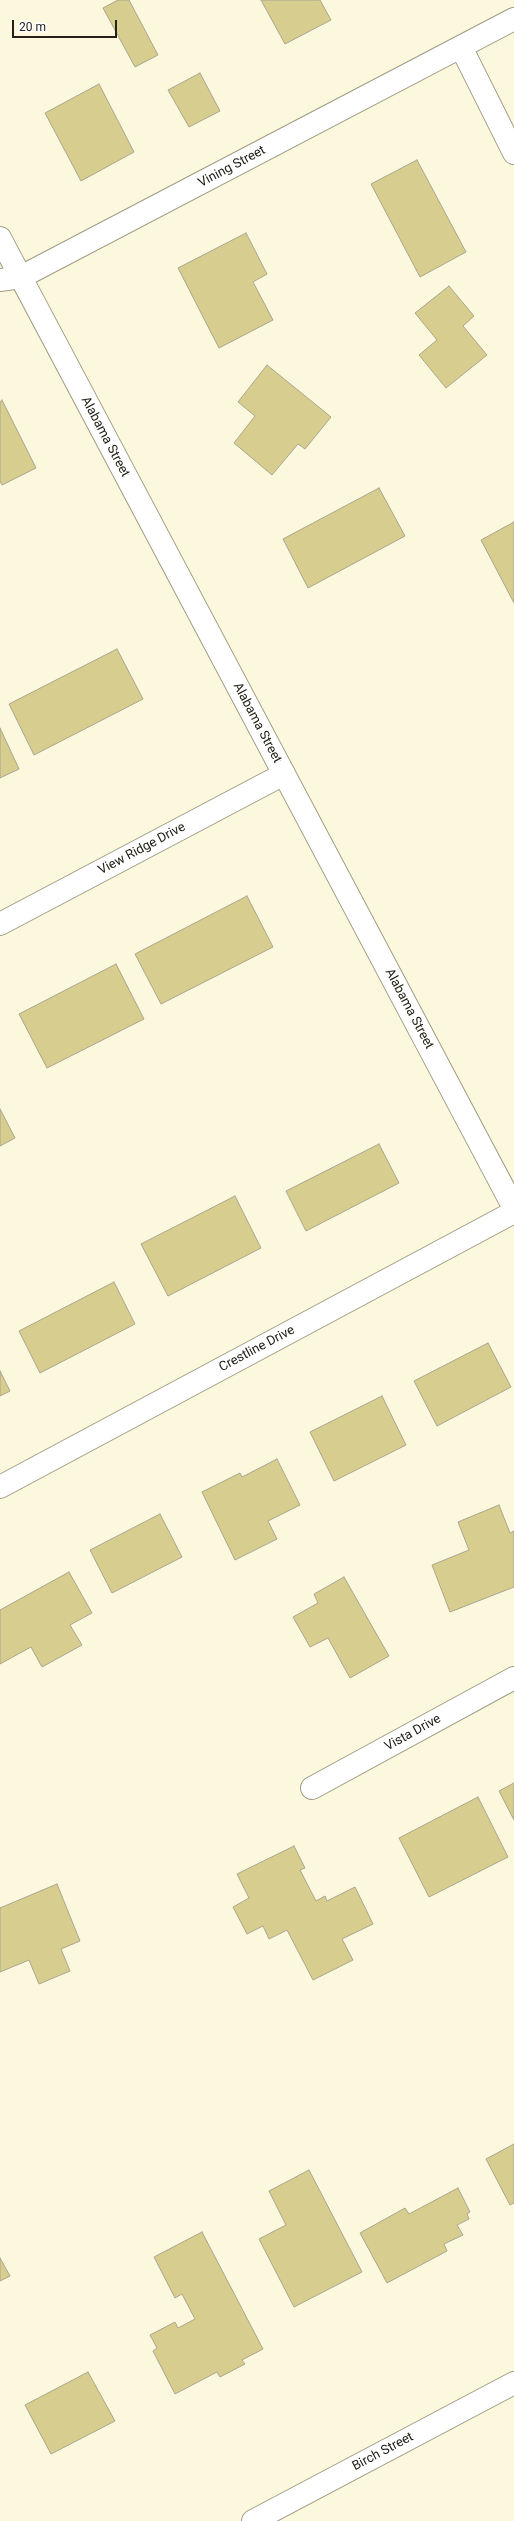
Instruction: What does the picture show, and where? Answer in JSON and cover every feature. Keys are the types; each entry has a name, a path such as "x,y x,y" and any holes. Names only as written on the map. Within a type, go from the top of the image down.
{"street":[{"name":"Vining Street","path":"10,278 514,19"},
{"path":"461,47 514,153"},
{"name":"Alabama Street","path":"0,238 10,278 284,774 514,1208"},
{"name":"View Ridge Drive","path":"0,924 284,774"},
{"name":"Crestline Drive","path":"0,1487 514,1212"},
{"name":"Vista Drive","path":"312,1788 514,1678"},
{"name":"Birch Street","path":"253,2521 514,2383"}],"building":[{"path":"118,0 129,0 158,55 135,67 103,8"},
{"path":"261,0 320,0 331,20 285,44"},
{"path":"200,73 220,111 189,127 168,90"},
{"path":"99,84 134,152 81,181 45,113"},
{"path":"417,160 466,252 420,277 371,184"},
{"path":"246,233 267,274 253,282 273,320 219,348 178,268"},
{"path":"449,286 474,316 463,326 487,355 446,388 419,355 437,340 415,313"},
{"path":"267,365 331,417 305,449 298,444 272,475 234,443 255,416 238,402"},
{"path":"2,400 36,468 2,485 0,481 0,402"},
{"path":"379,488 405,536 308,588 283,539"},
{"path":"514,522 514,603 481,540"},
{"path":"117,649 143,699 34,755 9,704"},
{"path":"0,728 19,769 0,778"},
{"path":"247,896 273,947 161,1004 135,954"},
{"path":"116,964 144,1019 47,1068 19,1014"},
{"path":"0,1109 15,1138 0,1146"},
{"path":"379,1144 399,1183 306,1231 286,1191"},
{"path":"235,1196 261,1248 168,1296 141,1244"},
{"path":"114,1282 135,1324 40,1373 19,1331"},
{"path":"488,1343 511,1387 437,1426 414,1381"},
{"path":"0,1371 10,1391 0,1396"},
{"path":"382,1396 406,1445 334,1481 310,1432"},
{"path":"277,1459 300,1505 268,1521 277,1539 235,1560 202,1492 240,1473 242,1477"},
{"path":"499,1505 510,1533 514,1531 514,1587 450,1612 432,1565 469,1550 458,1522"},
{"path":"160,1514 182,1557 112,1593 90,1550"},
{"path":"69,1572 92,1613 70,1625 82,1645 42,1667 31,1647 0,1664 0,1610"},
{"path":"344,1577 389,1656 350,1678 328,1638 310,1647 293,1617 318,1603 314,1594"},
{"path":"514,1783 514,1820 499,1791"},
{"path":"478,1797 508,1857 429,1897 399,1838"},
{"path":"294,1846 305,1868 300,1870 316,1901 325,1896 327,1901 355,1887 373,1924 342,1939 353,1960 313,1980 287,1930 269,1939 263,1926 247,1934 233,1907 249,1898 237,1874"},
{"path":"57,1884 80,1941 61,1949 70,1971 39,1984 29,1960 0,1972 0,1908"},
{"path":"514,2144 514,2203 510,2205 486,2159"},
{"path":"309,2170 362,2272 294,2307 259,2239 286,2225 269,2191"},
{"path":"458,2188 470,2212 467,2214 469,2219 457,2225 463,2235 444,2244 447,2251 387,2283 360,2233 405,2208 409,2214"},
{"path":"202,2232 263,2349 242,2360 245,2364 220,2377 217,2372 175,2394 153,2351 157,2348 150,2335 175,2322 178,2328 195,2319 182,2294 175,2298 154,2257"},
{"path":"0,2258 10,2276 0,2281"},
{"path":"88,2372 115,2421 51,2454 25,2405"}]}
